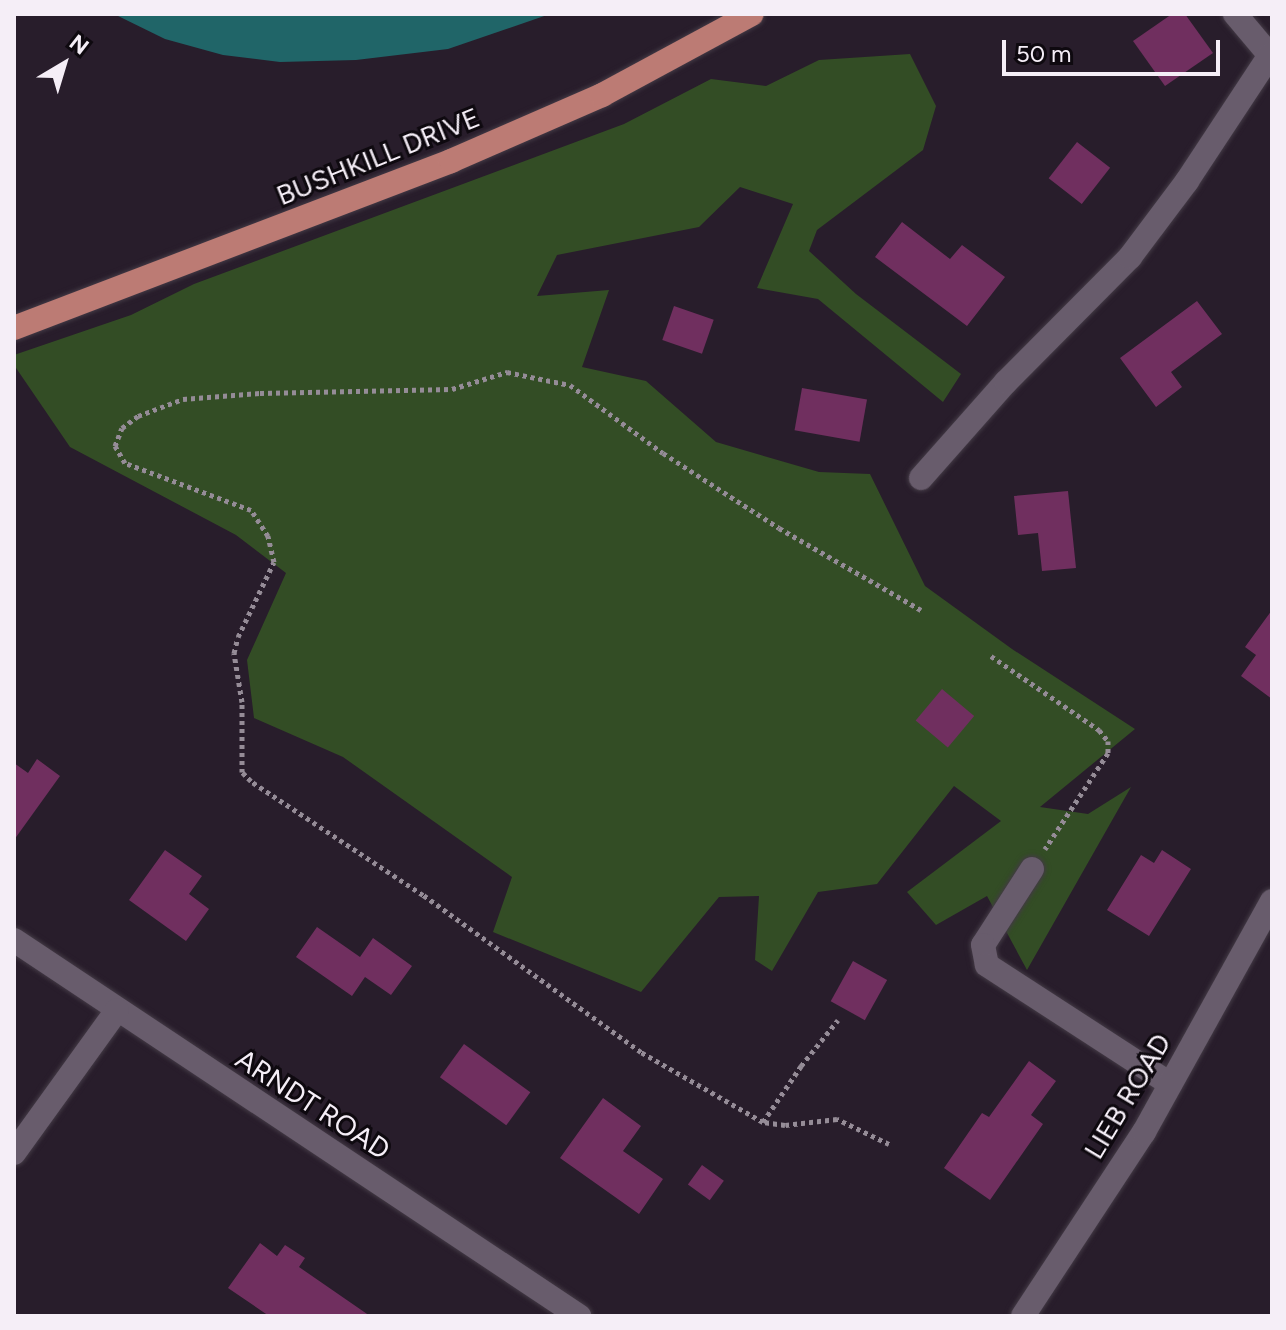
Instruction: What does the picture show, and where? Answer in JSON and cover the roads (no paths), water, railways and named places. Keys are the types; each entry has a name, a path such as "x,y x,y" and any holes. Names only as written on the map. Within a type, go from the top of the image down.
{"main road":[{"name":"BUSHKILL DRIVE","path":"14,328 451,161 602,95 752,14"}],"street":[{"path":"921,478 1006,382 1130,257 1187,181 1271,56 1235,14"},
{"path":"1032,869 983,945 987,965 1170,1084"},
{"name":"LIEB ROAD","path":"1023,1316 1144,1132 1272,901"},
{"name":"ARNDT ROAD","path":"14,940 579,1316"},
{"path":"14,1153 117,1010"}]}
